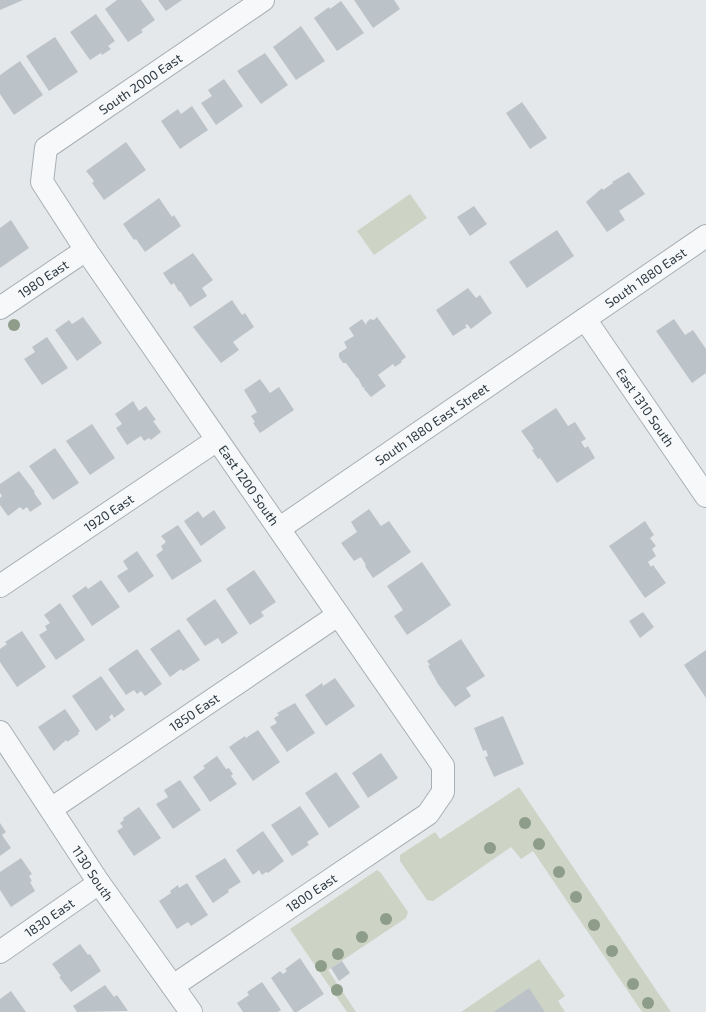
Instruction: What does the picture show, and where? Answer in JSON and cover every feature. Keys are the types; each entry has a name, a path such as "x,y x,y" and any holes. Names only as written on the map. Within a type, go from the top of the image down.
{"street":[{"name":"South 2000 East","path":"42,182 46,148 263,0"},
{"name":"East 1200 South","path":"42,182 86,250 217,440 280,528 338,615 443,766 443,792"},
{"name":"South 1880 East","path":"585,320 706,236"},
{"name":"1980 East","path":"0,308 86,250"},
{"name":"East 1310 South","path":"585,320 706,496"},
{"name":"South 1880 East Street","path":"280,528 585,320"},
{"name":"1920 East","path":"0,586 217,440"},
{"name":"1850 East","path":"52,810 338,615"},
{"name":"1130 South","path":"0,732 99,883 191,1012"},
{"name":"1800 East","path":"173,986 428,814 443,792"},
{"name":"1830 East","path":"0,952 99,883"}],"shaded area":[{"path":"410,194 427,218 374,255 357,231"},
{"path":"519,787 671,1012 642,1012 533,851 521,859 511,847 433,901 427,900 400,861 400,855 435,832 440,839"},
{"path":"377,870 381,873 408,912 406,918 328,970 356,1012 347,1012 290,929"},
{"path":"539,959 565,996 558,1001 565,1012 461,1012"}],"building":[{"path":"0,0 23,0 0,10"},
{"path":"117,0 141,0 155,20 141,30 143,32 128,42 105,9"},
{"path":"158,0 182,0 166,11"},
{"path":"354,0 394,0 400,9 373,28"},
{"path":"341,1 364,33 337,51 314,18 329,7 330,9"},
{"path":"96,14 115,41 108,46 111,49 90,60 70,32"},
{"path":"301,26 325,61 296,80 273,47"},
{"path":"55,37 78,72 49,91 26,56"},
{"path":"265,53 288,85 261,104 237,71"},
{"path":"20,61 43,95 14,115 0,94 0,75"},
{"path":"224,79 243,106 216,125 201,103 212,96 208,90"},
{"path":"522,102 547,138 530,149 506,113"},
{"path":"192,106 208,130 180,149 161,121 178,109 181,114"},
{"path":"126,142 146,170 104,200 92,183 94,181 86,171"},
{"path":"629,172 645,194 619,211 625,220 607,232 586,202 602,188 603,190 613,183 612,182"},
{"path":"159,198 172,217 174,215 181,226 145,252 136,239 134,240 123,224"},
{"path":"474,206 487,224 470,236 457,217"},
{"path":"11,220 29,248 0,268 0,228"},
{"path":"557,230 574,256 527,288 509,262"},
{"path":"193,253 213,280 202,288 207,296 190,307 174,283 171,285 163,273"},
{"path":"468,288 476,298 480,295 492,313 471,329 467,324 465,326 467,327 453,336 436,310"},
{"path":"232,300 242,315 245,313 254,327 233,342 239,350 221,363 193,327"},
{"path":"83,317 102,343 77,361 55,330 69,320 72,324"},
{"path":"377,317 406,357 395,367 393,364 378,375 386,386 371,397 346,363 343,363 339,357 339,353 347,348 344,342 354,336 349,328 362,319 366,325 370,319 374,320"},
{"path":"674,319 685,335 693,330 706,349 706,373 692,383 656,331"},
{"path":"47,337 68,368 42,385 24,359 35,352 32,347"},
{"path":"260,379 270,393 279,387 294,410 260,433 253,423 255,422 251,416 257,412 244,390"},
{"path":"133,401 139,411 146,406 156,420 153,421 161,432 151,440 149,438 144,441 141,436 127,445 116,428 122,424 115,414"},
{"path":"556,408 568,426 575,422 586,439 581,442 585,448 588,446 595,458 557,483 540,458 538,459 532,450 534,449 521,431"},
{"path":"92,424 115,458 90,475 66,441"},
{"path":"55,448 79,483 53,500 29,466"},
{"path":"19,471 42,504 30,512 27,507 23,510 20,507 8,516 0,505 0,498 2,496 0,493 0,484"},
{"path":"369,509 381,526 389,521 411,552 373,578 361,557 354,561 341,543 357,532 351,522"},
{"path":"214,510 226,528 201,546 184,521 198,511 203,518"},
{"path":"645,521 654,535 650,538 656,546 652,549 656,556 648,562 651,567 653,565 666,583 645,598 609,546"},
{"path":"178,525 202,561 172,580 156,555 163,550 161,546 166,542 161,536"},
{"path":"137,551 154,576 129,593 117,576 128,569 123,561"},
{"path":"422,562 451,605 407,635 394,616 403,610 387,586"},
{"path":"254,570 276,602 261,612 264,616 250,625 226,589"},
{"path":"101,580 120,607 92,626 72,596 86,586 88,589"},
{"path":"215,599 238,633 222,644 218,638 205,646 186,619"},
{"path":"60,603 85,640 56,660 39,635 47,630 45,626 50,623 44,615"},
{"path":"643,612 654,627 640,638 629,621"},
{"path":"179,629 200,660 183,671 181,669 170,677 150,649"},
{"path":"22,631 46,667 17,687 0,662 0,649 7,644 5,642"},
{"path":"461,639 485,676 466,688 471,696 455,707 438,684 428,666 430,665 427,661"},
{"path":"137,649 162,684 145,696 141,691 137,694 134,690 126,695 108,669"},
{"path":"706,650 706,698 684,665"},
{"path":"101,676 125,710 114,718 112,714 109,717 111,720 96,731 72,696"},
{"path":"335,678 355,706 326,726 305,695 322,683 323,686"},
{"path":"295,703 315,733 287,752 270,727 277,723 274,718 279,715 277,713"},
{"path":"65,709 80,731 78,733 79,734 67,742 66,740 54,751 38,727"},
{"path":"503,716 524,764 494,777 485,757 488,756 486,750 483,751 474,728"},
{"path":"258,730 280,762 253,781 229,747 245,736 246,738"},
{"path":"381,753 398,778 368,798 352,773"},
{"path":"217,756 226,769 229,768 233,774 231,776 237,784 210,802 193,777 205,768 203,766"},
{"path":"336,772 360,807 329,828 305,793"},
{"path":"180,780 201,810 173,829 156,804 168,797 164,790"},
{"path":"300,806 319,834 307,842 309,845 292,856 271,825"},
{"path":"139,807 161,838 134,856 117,831 123,827 120,823 124,820 123,818"},
{"path":"0,823 6,832 2,835 11,848 0,856"},
{"path":"263,831 284,861 268,873 266,872 262,875 259,870 253,875 236,850"},
{"path":"21,858 32,874 29,876 32,881 30,882 35,891 11,907 0,890 0,872"},
{"path":"225,858 241,882 228,890 229,892 213,903 195,876"},
{"path":"187,883 208,915 191,926 188,922 177,929 159,901 171,893 170,891 178,885 179,888"},
{"path":"80,944 88,955 90,954 101,971 71,992 59,977 61,976 52,964"},
{"path":"300,958 324,994 297,1012 294,1012 271,978 280,971 283,974 287,971 285,969"},
{"path":"342,961 350,973 339,981 331,968"},
{"path":"262,982 281,1010 278,1012 243,1012 237,1003 249,995 247,992"},
{"path":"105,985 114,997 117,995 128,1011 77,1012 73,1006"},
{"path":"529,988 545,1012 493,1012 498,1009"},
{"path":"11,991 26,1012 0,1012 0,999"}]}
